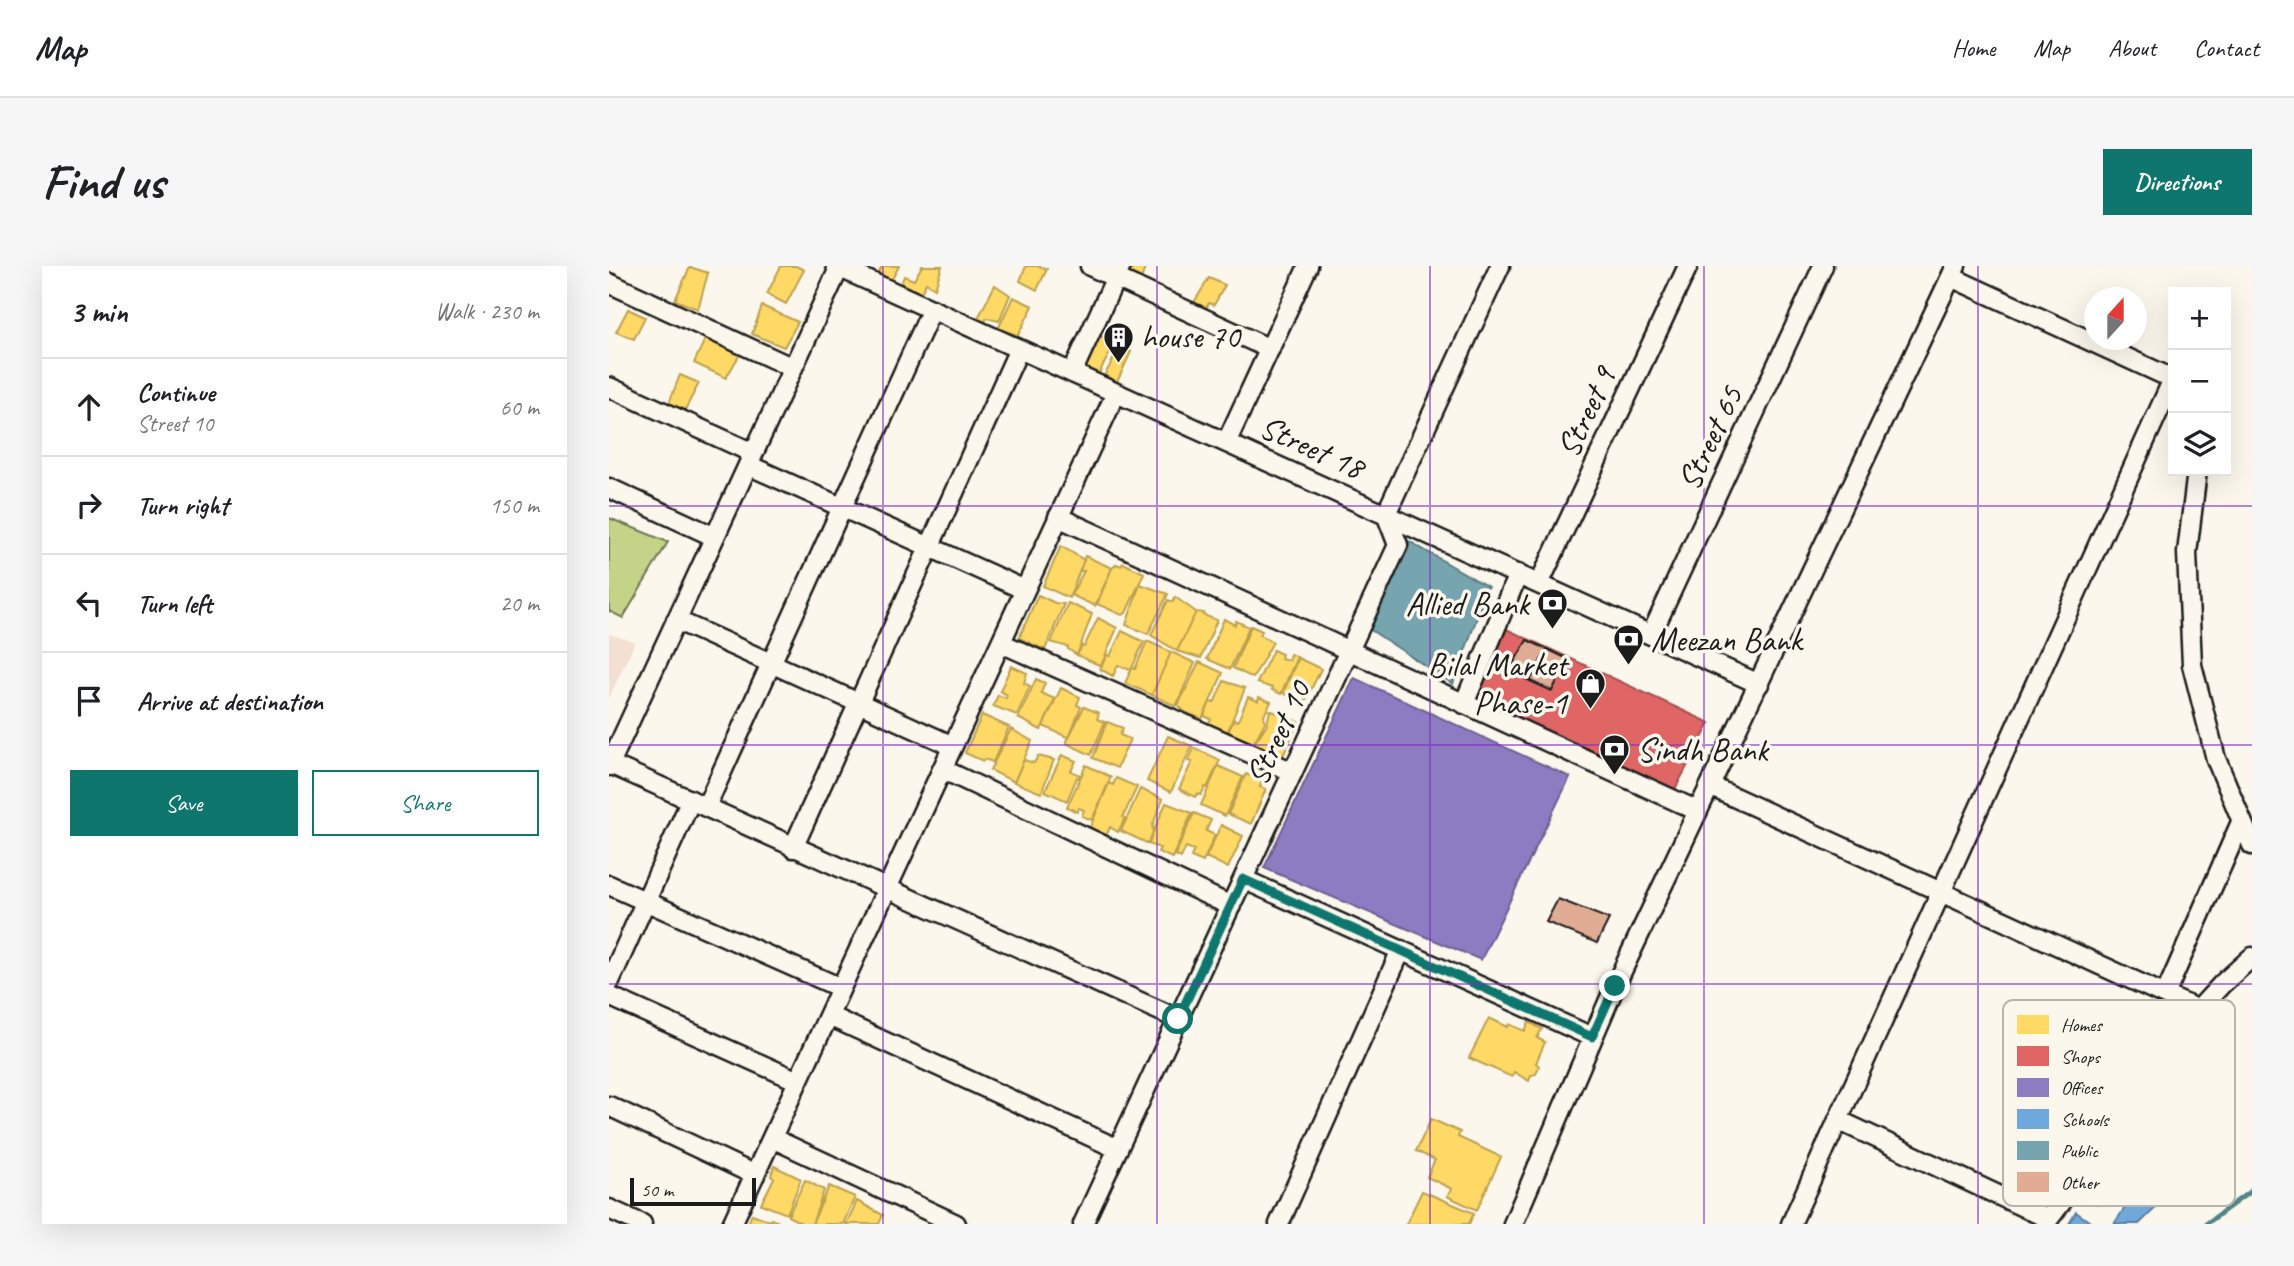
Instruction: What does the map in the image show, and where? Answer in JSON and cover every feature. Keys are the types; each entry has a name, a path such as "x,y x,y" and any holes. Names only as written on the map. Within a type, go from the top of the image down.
{"street":[{"path":"1090,266 1118,272 1270,349"},
{"path":"1227,441 1308,266"},
{"path":"1386,514 1500,266"},
{"name":"Street 9","path":"1539,584 1688,266"},
{"name":"Street 65","path":"1651,635 1823,266"},
{"path":"838,267 610,765 1178,1019"},
{"name":"Street 18","path":"838,267 1759,684"},
{"path":"1072,373 1118,272"},
{"path":"1513,1224 1592,1037 1953,272 2168,377"},
{"path":"609,283 793,368"},
{"path":"609,983 646,902 771,663 932,309"},
{"path":"793,848 1019,349"},
{"path":"609,387 842,508 1025,590"},
{"path":"1791,1224 2168,390"},
{"path":"733,1224 1116,393"},
{"path":"2196,476 2187,553 2192,665 2216,759 2252,845"},
{"path":"609,488 715,537"},
{"name":"Street 10","path":"1083,1224 1398,545 1386,514"},
{"path":"1058,517 1698,811"},
{"path":"1464,704 1518,574"},
{"path":"676,620 953,746"},
{"path":"1000,643 1293,772"},
{"path":"942,769 1231,906"},
{"path":"1710,786 2176,1000"},
{"path":"2165,995 2241,822"},
{"path":"1243,879 1592,1037"},
{"path":"609,886 841,988"},
{"path":"1279,1224 1401,950"},
{"path":"2207,1000 2252,957"},
{"path":"609,996 798,1082"},
{"path":"828,1016 1118,1149"},
{"path":"609,1106 755,1175"},
{"path":"1838,1120 2003,1200"},
{"path":"772,1138 955,1224"},
{"path":"2016,1206 2047,1221 2058,1206"},
{"path":"609,1209 642,1224"}],"shaded area":[{"path":"609,634 635,642 609,698"}],"green space":[{"path":"609,518 668,542 623,618 609,611"}],"building: Homes":[{"path":"781,266 796,266 804,270 786,304 767,294"},
{"path":"882,266 899,266 891,281 878,275"},
{"path":"922,266 942,266 935,288 926,283 921,293 901,284 904,276 914,280"},
{"path":"1026,266 1047,269 1037,290 1020,281"},
{"path":"1128,266 1146,266 1140,281 1123,273"},
{"path":"690,267 708,273 698,309 675,300"},
{"path":"1209,278 1225,285 1214,305 1209,303 1206,309 1193,304"},
{"path":"995,285 1010,295 999,321 987,318 984,323 977,320"},
{"path":"1013,297 1033,306 1018,335 998,329"},
{"path":"762,306 798,322 784,347 752,334"},
{"path":"628,309 645,317 634,339 616,332"},
{"path":"1098,334 1114,345 1098,375 1082,368"},
{"path":"706,337 740,354 726,378 694,363"},
{"name":"house 70","path":"1121,346 1131,352 1117,382 1104,376"},
{"path":"680,375 699,383 685,410 669,403"},
{"path":"1061,546 1084,560 1069,598 1043,586"},
{"path":"1085,556 1112,568 1095,606 1071,595 1084,571 1080,571"},
{"path":"1123,563 1144,573 1126,613 1122,615 1097,604 1112,568"},
{"path":"1140,584 1168,594 1148,634 1126,625"},
{"path":"1038,595 1064,604 1045,650 1019,638"},
{"path":"1175,597 1196,612 1177,651 1151,635 1168,600 1173,602"},
{"path":"1068,603 1092,614 1077,655 1068,647 1051,642"},
{"path":"1196,612 1217,620 1201,658 1177,651"},
{"path":"1098,618 1117,628 1101,666 1077,655 1082,646 1084,647"},
{"path":"1224,619 1235,625 1236,621 1249,627 1230,669 1207,659"},
{"path":"1251,626 1262,631 1260,635 1273,642 1253,678 1233,668"},
{"path":"1122,631 1144,642 1131,670 1118,665 1113,676 1100,669 1107,655 1110,656"},
{"path":"1147,641 1171,652 1152,695 1125,683 1132,668 1135,669"},
{"path":"1273,650 1282,654 1281,658 1288,660 1290,654 1297,657 1281,694 1272,690 1273,688 1257,683"},
{"path":"1171,652 1195,663 1176,706 1152,695"},
{"path":"1298,658 1321,669 1306,700 1299,701 1283,693"},
{"path":"1199,662 1223,673 1202,719 1185,712 1178,705"},
{"path":"1011,666 1027,673 1024,683 1030,686 1017,715 993,706 998,695 1006,698 1007,695 1000,691"},
{"path":"1036,679 1045,683 1041,693 1055,699 1041,730 1018,718"},
{"path":"1224,681 1245,688 1227,733 1208,724 1211,719 1204,716 1210,702 1214,703"},
{"path":"1061,688 1080,697 1077,705 1081,707 1069,738 1043,726"},
{"path":"1248,697 1258,701 1259,697 1271,702 1264,715 1265,722 1250,750 1227,735 1234,719 1238,721"},
{"path":"1084,707 1099,713 1097,719 1105,722 1091,755 1066,743"},
{"path":"1270,710 1298,722 1279,765 1265,749 1253,745 1267,724"},
{"path":"982,715 1009,727 993,762 983,761 965,753"},
{"path":"1107,722 1123,728 1120,735 1130,739 1117,768 1093,758"},
{"path":"1011,729 1032,741 1014,782 990,770"},
{"path":"1168,736 1192,746 1171,792 1147,781"},
{"path":"1194,748 1220,760 1207,788 1195,797 1179,789 1192,762 1188,761"},
{"path":"1062,755 1076,761 1071,771 1080,775 1067,801 1045,791"},
{"path":"1038,756 1054,760 1041,793 1014,782 1024,760 1034,763"},
{"path":"1086,765 1111,777 1092,820 1082,816 1084,810 1079,808 1077,812 1067,807"},
{"path":"1218,766 1243,777 1225,816 1201,805"},
{"path":"1246,774 1262,781 1260,787 1266,789 1251,824 1228,814"},
{"path":"1116,778 1137,787 1118,832 1110,827 1106,836 1090,827 1109,783 1113,785"},
{"path":"1140,789 1163,799 1152,827 1154,828 1149,844 1121,831"},
{"path":"1166,803 1192,813 1172,858 1158,852 1160,848 1148,844"},
{"path":"1194,813 1211,820 1206,831 1215,835 1203,862 1191,857 1194,850 1186,847 1181,858 1175,855"},
{"path":"1221,825 1243,836 1228,868 1206,857"},
{"path":"1489,1018 1525,1031 1529,1022 1542,1029 1537,1038 1545,1042 1536,1063 1539,1066 1529,1081 1514,1072 1512,1077 1469,1058"},
{"path":"1431,1119 1460,1132 1458,1137 1501,1157 1477,1210 1447,1196 1452,1189 1427,1177 1435,1160 1416,1151"},
{"path":"774,1166 801,1179 787,1214 761,1204 774,1178 771,1176"},
{"path":"805,1180 824,1190 812,1224 803,1224 788,1216"},
{"path":"829,1186 855,1197 843,1224 812,1224"},
{"path":"1422,1191 1474,1213 1469,1224 1406,1224"},
{"path":"1422,1191 1474,1213 1469,1224 1406,1224"},
{"path":"857,1201 883,1215 879,1224 846,1224"},
{"path":"752,1214 770,1221 779,1222 748,1224"}],"building: Shops":[{"name":"Bilal Market Phase-1","path":"1502,627 1710,723 1673,793 1470,700"}],"building: Offices":[{"path":"1354,678 1570,777 1481,960 1264,868"}],"building: Schools":[{"path":"2126,1206 2158,1206 2139,1224 2114,1224"},
{"path":"2076,1212 2093,1224 2069,1224"}],"building: Public":[{"path":"1407,540 1488,587 1453,684 1366,627"}],"building: Other":[{"path":"1527,640 1547,649 1530,681 1509,671"},
{"path":"1547,649 1568,659 1552,691 1530,681"},
{"path":"1558,899 1609,919 1597,943 1546,922"}],"waterway":[{"path":"2235,1203 2252,1190"},
{"path":"2206,1224 2230,1206"}],"place":[{"name":"house 70","path":"1118,364"},
{"name":"Allied Bank","path":"1552,631"},
{"name":"Meezan Bank","path":"1628,667"},
{"name":"Bilal Market Phase-1","path":"1590,711"},
{"name":"Sindh Bank","path":"1614,777"}],"route":[{"path":"1178,1019 1243,879 1592,1037 1615,986"}]}
